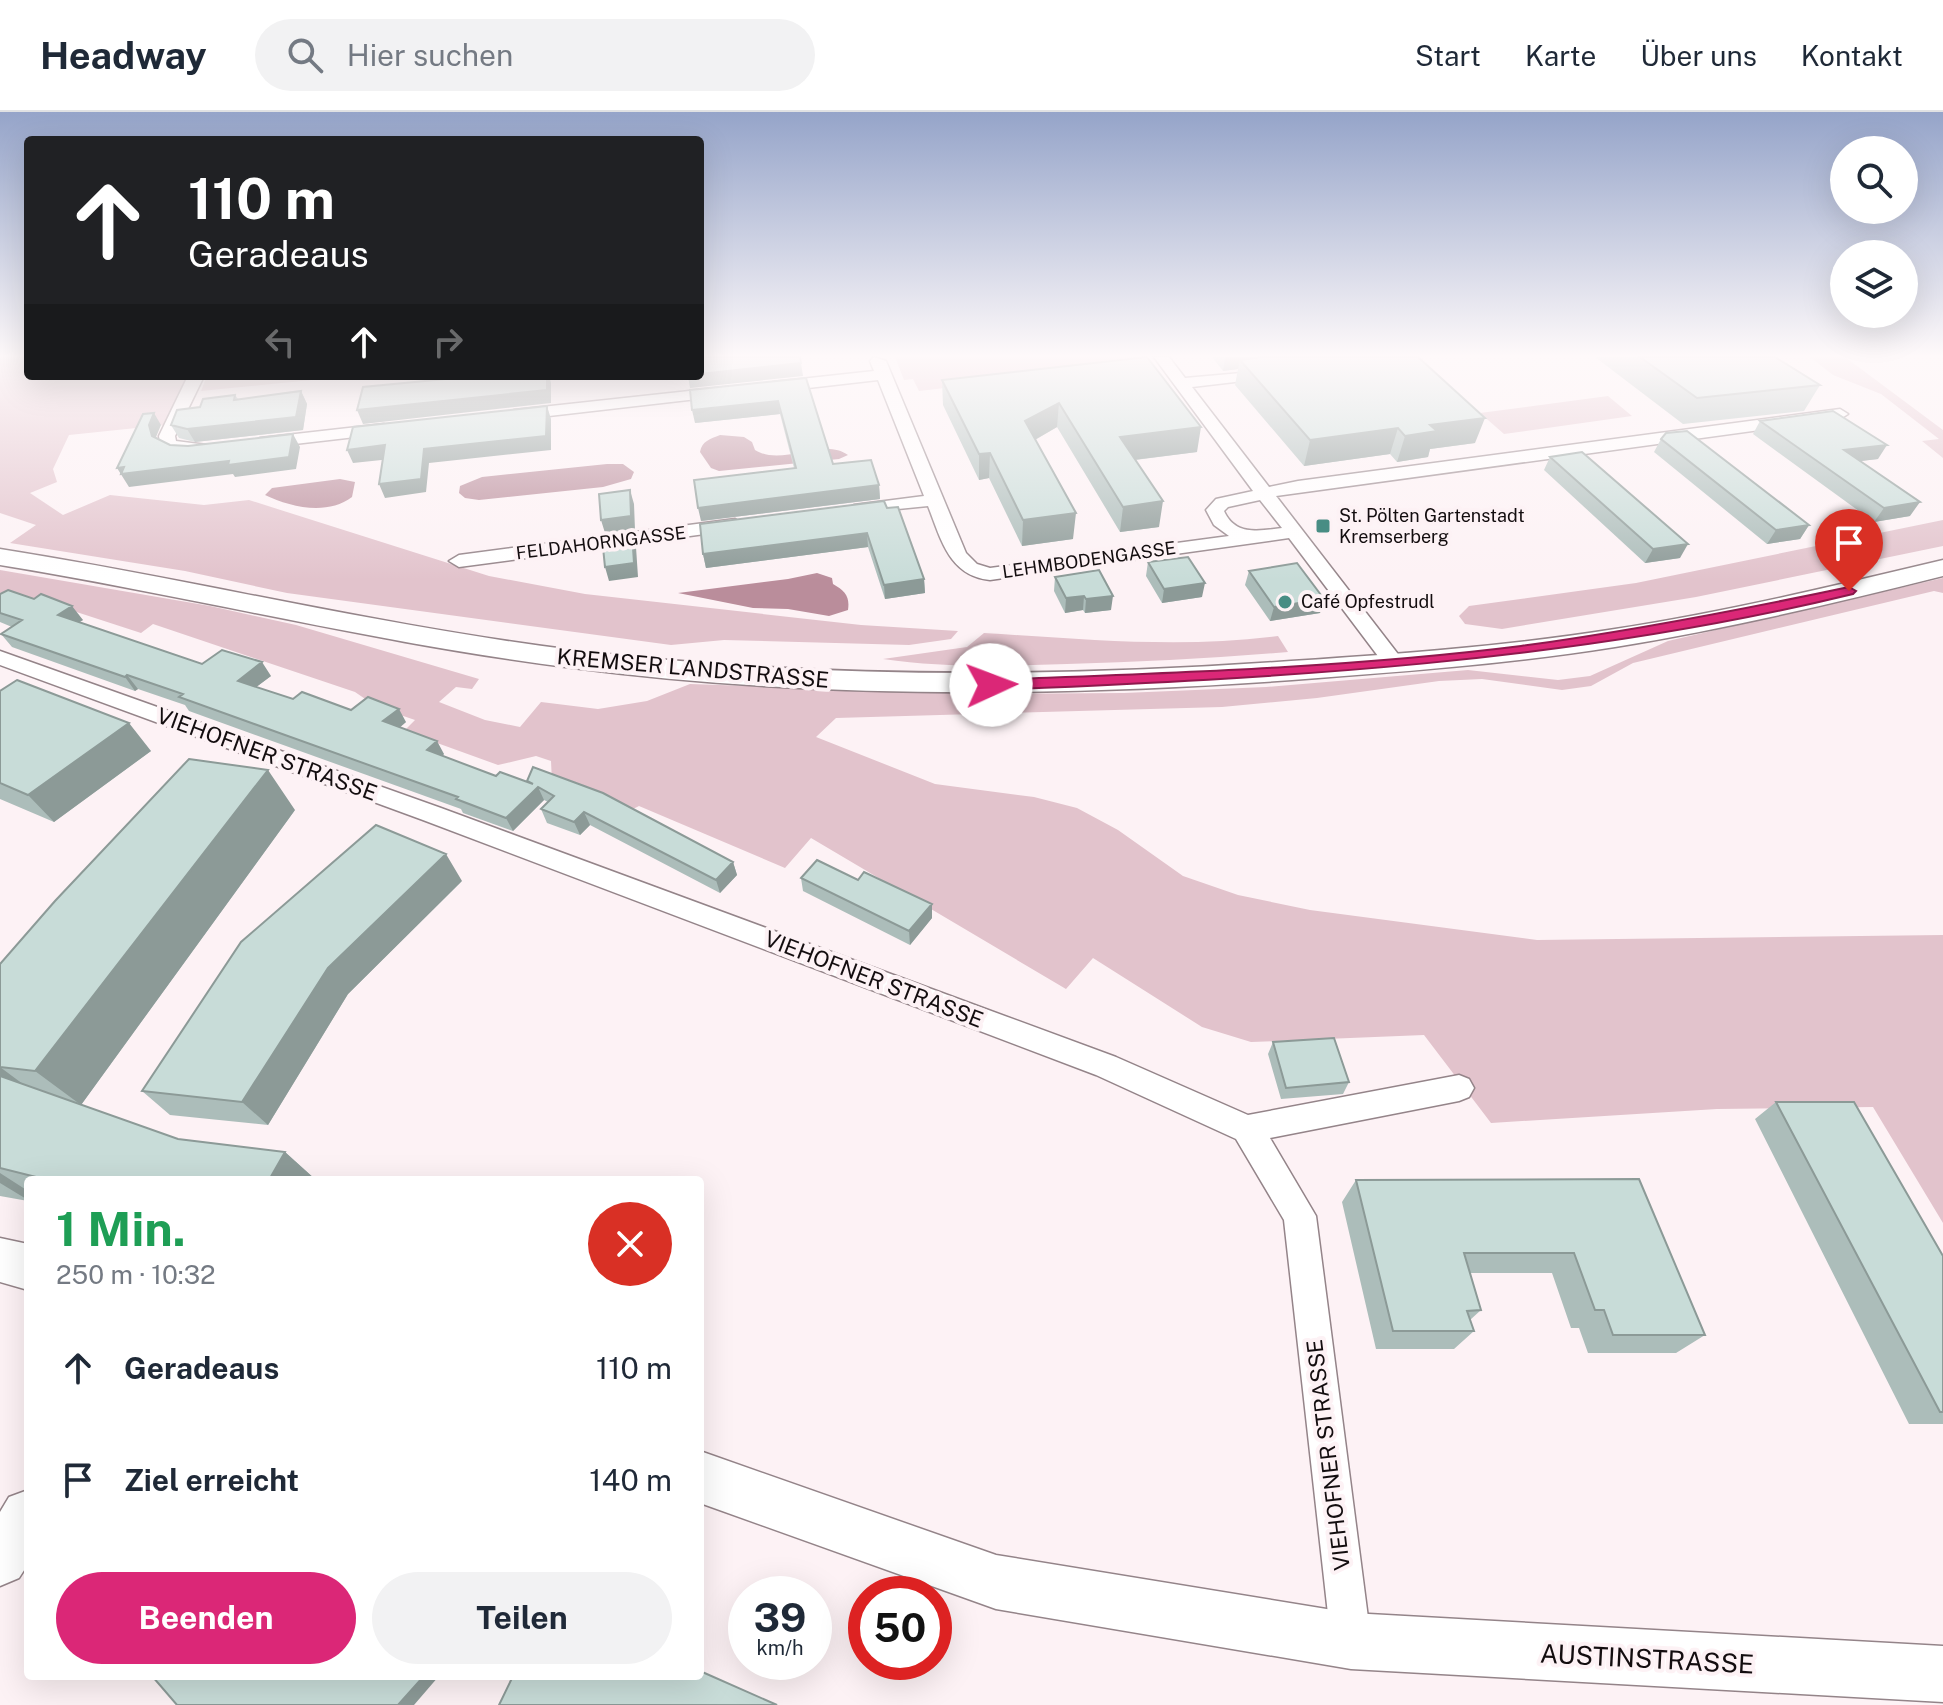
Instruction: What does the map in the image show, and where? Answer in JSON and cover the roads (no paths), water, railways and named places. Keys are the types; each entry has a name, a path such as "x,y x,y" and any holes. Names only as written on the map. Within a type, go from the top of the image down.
{"main road":[{"name":"KREMSER LANDSTRASSE","path":"0,557 492,648 670,669 850,682 991,685 1211,676 1394,663 1519,650 1655,631 1758,611 1943,568"},
{"path":"0,1260 24,1266"},
{"name":"AUSTINSTRASSE","path":"704,1478 996,1582 1351,1641 1943,1674"},
{"path":"0,1559 24,1522"}],"street":[{"path":"169,431 168,444 178,449 195,450 368,431"},
{"name":"LEHMBODENGASSE","path":"906,431 957,555 969,569 982,575 1295,532"},
{"path":"1219,431 1394,663"},
{"path":"1250,538 1228,529 1217,518 1215,510 1222,503 1298,486 1709,431"},
{"path":"835,512 933,500"},
{"name":"FELDAHORNGASSE","path":"459,561 757,523"},
{"name":"VIEHOFNER STRASSE","path":"0,658 461,824 1106,1066 1247,1129 1300,1216 1351,1641"},
{"path":"1247,1129 1459,1088"}],"place":[{"name":"St. Pölten Gartenstadt Kremserberg","path":"1323,526"},
{"name":"Café Opfestrudl","path":"1285,602"}]}
